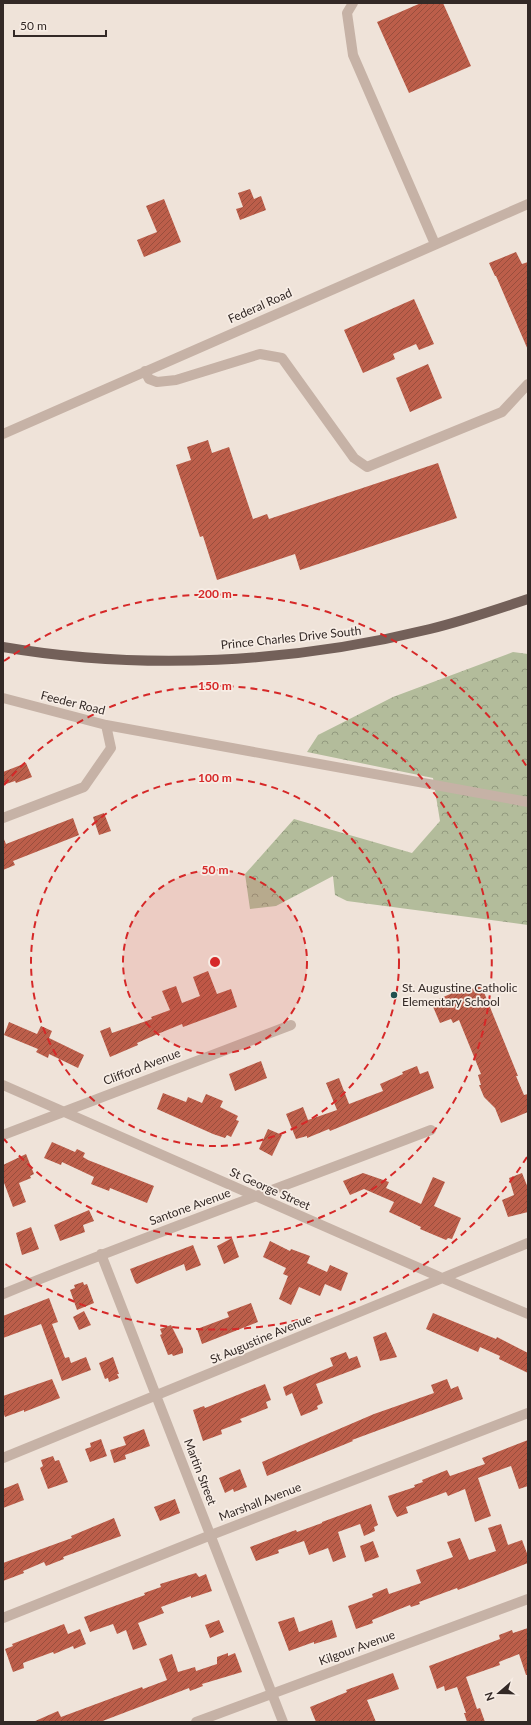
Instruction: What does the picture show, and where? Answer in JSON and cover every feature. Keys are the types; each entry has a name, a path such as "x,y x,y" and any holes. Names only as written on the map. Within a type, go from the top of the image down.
{"main road":[{"name":"Prince Charles Drive South","path":"3,647 116,659 205,660 251,657 364,643 429,629 528,600"}],"street":[{"path":"353,3 347,12 353,55 435,244"},
{"name":"Federal Road","path":"3,434 528,204"},
{"path":"145,371 149,379 157,382 176,380 260,354 282,358 354,458 367,467 502,412 526,385"},
{"name":"Feeder Road","path":"3,698 106,725 528,802"},
{"path":"3,818 84,787 111,748 106,725"},
{"name":"Clifford Avenue","path":"3,1135 292,1025"},
{"name":"St George Street","path":"3,1085 442,1278 528,1314"},
{"name":"Santone Avenue","path":"3,1294 101,1254 257,1197 431,1130"},
{"name":"St Augustine Avenue","path":"3,1458 528,1243"},
{"name":"Martin Street","path":"101,1254 283,1722"},
{"name":"Marshall Avenue","path":"3,1618 211,1535 528,1413"},
{"name":"Kilgour Avenue","path":"196,1722 528,1599"}],"green space":[{"path":"513,652 528,654 528,925 347,901 335,895 333,876 276,906 250,909 245,874 294,819 412,853 440,821 433,778 307,752 318,735 393,697"}],"building":[{"path":"421,3 443,3 471,66 409,93 377,22"},
{"path":"250,189 254,199 261,196 266,210 240,220 236,209 243,207 238,193"},
{"path":"164,199 181,242 144,257 137,240 157,232 146,206"},
{"path":"516,252 522,264 528,262 528,350 489,263"},
{"path":"414,299 434,344 419,350 416,344 393,354 395,359 363,373 344,330"},
{"path":"428,364 442,398 410,412 396,378"},
{"path":"208,440 212,453 229,447 253,519 267,514 269,519 438,463 457,518 300,570 295,554 217,580 203,536 200,537 176,465 191,460 187,447"},
{"path":"26,763 32,777 16,783 15,781 3,785 3,772"},
{"path":"104,813 111,831 99,835 93,817"},
{"path":"73,818 79,835 13,861 15,865 3,870 3,837 6,844"},
{"path":"208,971 217,994 231,989 237,1007 183,1027 182,1024 137,1043 138,1045 110,1057 100,1031 110,1027 112,1033 152,1019 151,1017 170,1010 162,991 176,986 182,1003 200,996 193,977"},
{"path":"481,985 518,1076 516,1076 524,1095 528,1094 528,1112 501,1123 495,1108 484,1097 479,1085 481,1085 478,1075 481,1074 459,1020 453,1023 451,1019 440,1023 431,1002 460,990 461,993"},
{"path":"9,1022 37,1034 41,1026 52,1031 49,1038 84,1055 78,1068 49,1054 48,1058 36,1052 38,1049 4,1035"},
{"path":"261,1061 267,1078 235,1091 229,1074"},
{"path":"417,1066 420,1074 428,1071 434,1088 330,1131 329,1129 307,1138 307,1136 296,1139 286,1114 303,1107 308,1120 337,1110 326,1083 339,1078 349,1104 383,1091 380,1084"},
{"path":"163,1093 186,1102 188,1097 202,1103 206,1094 223,1101 220,1107 238,1116 236,1120 239,1121 231,1137 227,1135 225,1138 213,1134 157,1109"},
{"path":"268,1129 282,1135 272,1156 259,1149"},
{"path":"52,1142 75,1152 77,1149 85,1153 83,1157 88,1160 154,1186 147,1203 110,1188 109,1191 91,1184 94,1177 62,1162 61,1165 44,1158"},
{"path":"26,1154 34,1174 30,1176 31,1178 19,1183 26,1202 13,1207 3,1180 3,1165"},
{"path":"363,1173 389,1182 386,1188 421,1204 433,1177 445,1182 434,1206 461,1218 452,1239 448,1238 446,1240 420,1229 421,1227 389,1212 394,1202 364,1189 350,1195 343,1181"},
{"path":"522,1173 528,1188 528,1212 508,1217 502,1200 514,1195 509,1178"},
{"path":"89,1210 94,1221 83,1225 85,1232 60,1241 54,1225"},
{"path":"31,1227 39,1249 22,1255 16,1233"},
{"path":"232,1238 239,1257 224,1264 217,1246"},
{"path":"270,1241 290,1251 291,1249 310,1256 307,1263 327,1272 330,1265 348,1273 341,1291 325,1284 320,1296 299,1287 291,1305 279,1299 288,1276 283,1274 286,1268 263,1257"},
{"path":"193,1245 201,1265 186,1271 184,1264 137,1284 135,1282 130,1269"},
{"path":"83,1282 84,1285 87,1284 94,1303 77,1310 70,1290 75,1288 74,1285"},
{"path":"49,1298 58,1322 52,1324 65,1358 69,1357 71,1363 86,1357 91,1370 62,1381 41,1324 3,1338 3,1316"},
{"path":"251,1303 258,1322 202,1344 197,1329 229,1317 227,1312"},
{"path":"84,1311 91,1325 79,1330 73,1317"},
{"path":"433,1313 496,1339 497,1337 528,1353 528,1373 499,1359 500,1356 480,1347 478,1352 426,1329"},
{"path":"171,1325 183,1349 183,1353 173,1356 172,1354 168,1355 160,1335 162,1334 160,1329"},
{"path":"386,1332 397,1357 380,1361 373,1337"},
{"path":"346,1352 349,1359 357,1356 361,1367 316,1384 323,1403 317,1406 318,1409 301,1416 292,1393 286,1396 283,1387 333,1366 330,1358"},
{"path":"113,1357 119,1378 109,1382 108,1378 105,1379 99,1363"},
{"path":"52,1379 60,1398 24,1412 24,1410 5,1417 3,1412 3,1396"},
{"path":"447,1379 451,1389 458,1386 463,1399 352,1440 353,1441 267,1476 262,1462 374,1414 434,1393 431,1385"},
{"path":"265,1384 271,1400 266,1402 268,1408 240,1419 242,1422 221,1430 222,1434 203,1441 193,1410 204,1406 205,1408"},
{"path":"144,1429 150,1446 125,1455 126,1459 114,1463 110,1450 126,1445 123,1437"},
{"path":"101,1439 107,1456 90,1462 85,1449 91,1447 90,1443"},
{"path":"528,1440 528,1486 519,1489 511,1466 478,1478 491,1516 475,1522 465,1489 448,1496 446,1492 406,1507 408,1513 397,1517 393,1510 388,1496 415,1487 414,1485 423,1482 422,1480 447,1470 450,1476 485,1464 482,1458"},
{"path":"53,1456 55,1461 59,1460 68,1482 48,1489 40,1468 43,1466 41,1460"},
{"path":"240,1469 247,1487 234,1492 233,1489 225,1493 219,1478"},
{"path":"18,1483 24,1500 3,1508 3,1489"},
{"path":"175,1499 180,1513 160,1521 154,1507"},
{"path":"371,1504 378,1525 374,1527 375,1531 364,1536 360,1524 338,1532 346,1557 333,1562 328,1548 309,1555 304,1541 278,1550 279,1553 256,1561 250,1547 296,1530 297,1532"},
{"path":"114,1518 121,1536 63,1557 64,1559 46,1566 44,1562 23,1571 24,1573 3,1581 3,1563 72,1538 71,1536"},
{"path":"501,1524 508,1545 522,1540 528,1556 528,1563 458,1590 457,1588 419,1602 420,1604 411,1607 410,1605 372,1620 373,1623 356,1629 348,1606 373,1597 372,1594 387,1588 389,1594 421,1583 416,1570 453,1557 447,1542 460,1538 469,1560 496,1551 488,1528"},
{"path":"373,1541 379,1557 365,1562 360,1546"},
{"path":"196,1573 199,1577 206,1574 212,1591 191,1598 191,1596 161,1607 164,1613 138,1623 147,1645 133,1650 126,1630 117,1634 113,1624 90,1632 84,1617 145,1595 144,1593 161,1587 160,1584"},
{"path":"294,1617 299,1632 332,1620 337,1637 314,1644 314,1642 289,1651 278,1622"},
{"path":"219,1620 224,1632 210,1638 205,1625"},
{"path":"64,1624 68,1634 80,1629 86,1644 74,1649 73,1646 54,1654 53,1652 23,1663 24,1668 13,1672 5,1649 13,1646 12,1644"},
{"path":"528,1628 528,1675 526,1675 519,1654 499,1662 500,1665 466,1677 477,1709 480,1708 485,1722 467,1722 464,1713 466,1713 457,1687 445,1691 444,1686 437,1689 429,1666 500,1639 499,1635 512,1630 513,1633"},
{"path":"228,1653 228,1656 235,1653 242,1672 202,1684 203,1686 190,1691 189,1688 100,1722 33,1722 58,1711 61,1717 142,1687 143,1689 167,1680 159,1659 172,1654 178,1672 195,1667 196,1671 217,1664 217,1657"},
{"path":"393,1673 399,1689 367,1700 376,1722 316,1722 310,1707 347,1692 346,1690"}],"place":[{"name":"St. Augustine Catholic Elementary School","path":"394,995"}]}
